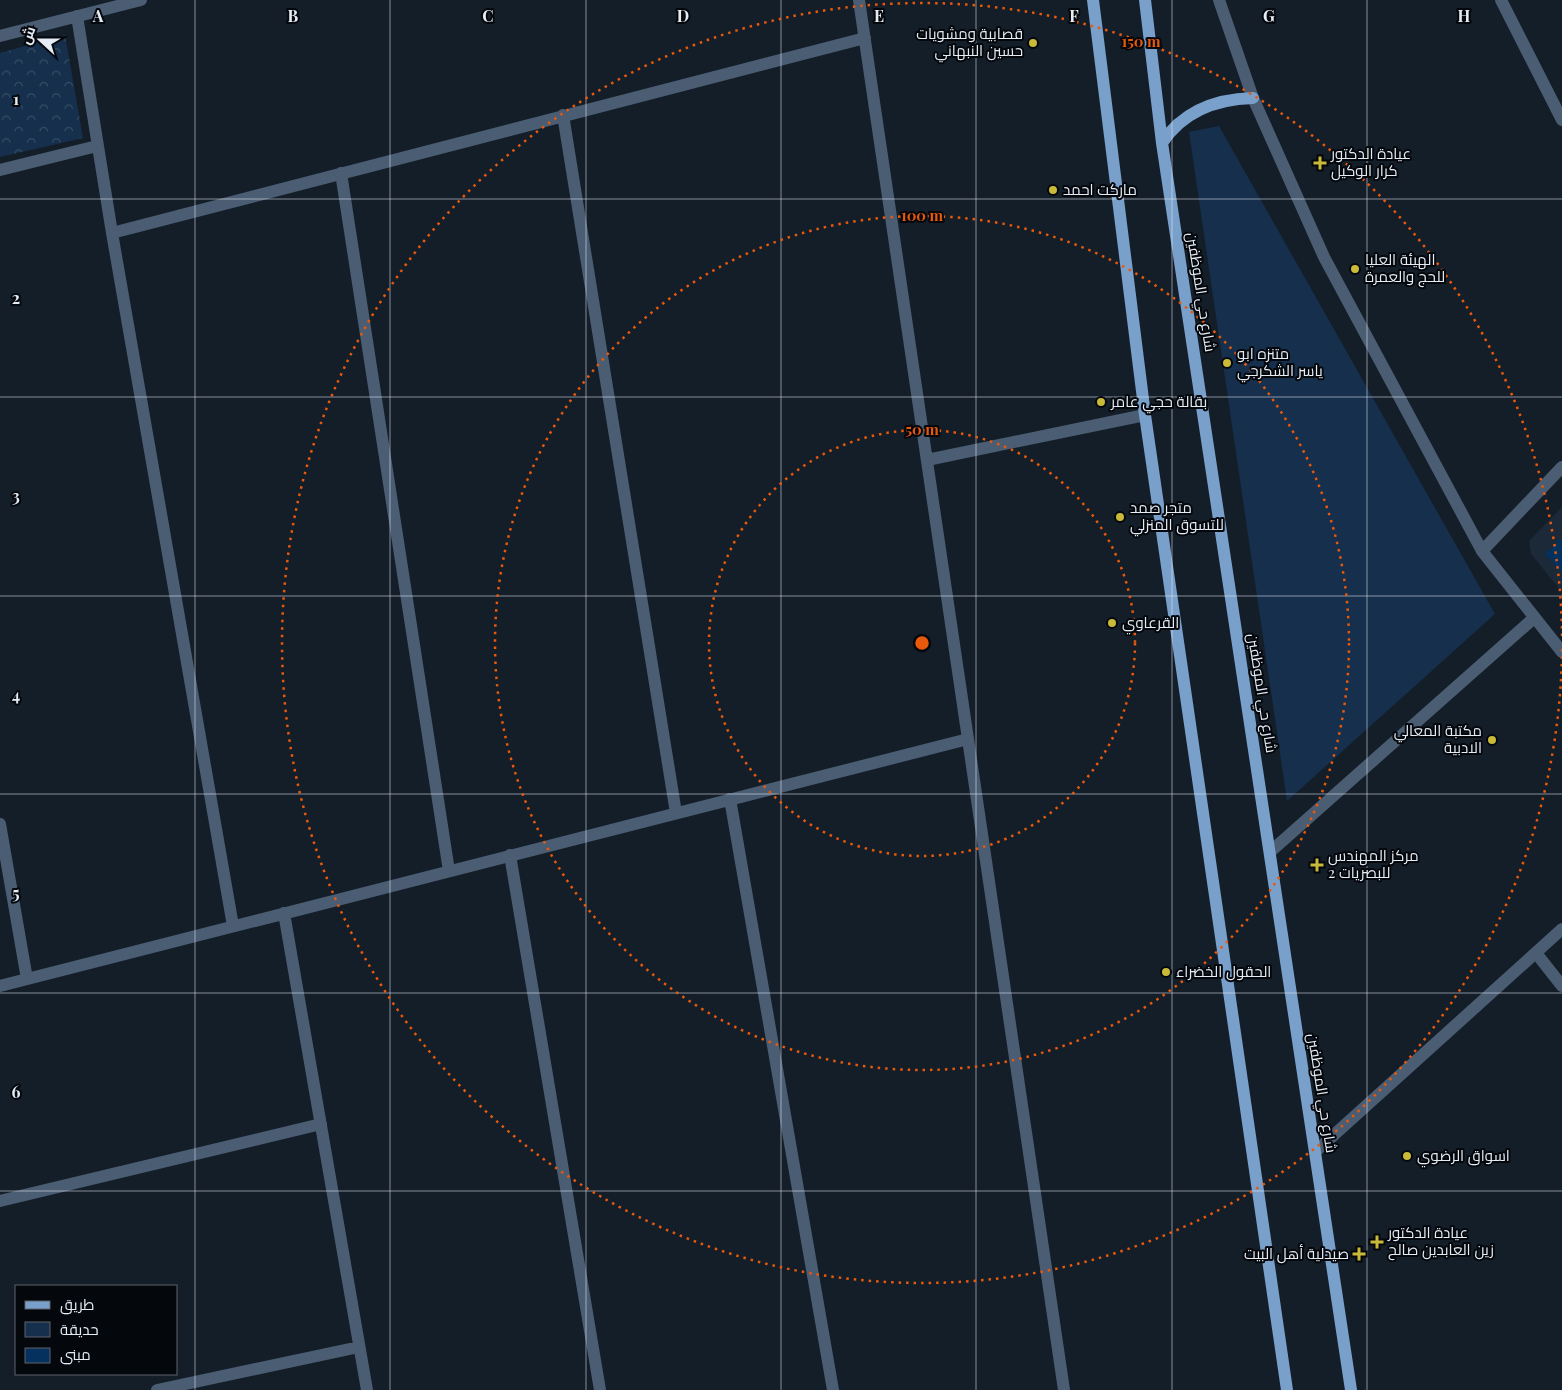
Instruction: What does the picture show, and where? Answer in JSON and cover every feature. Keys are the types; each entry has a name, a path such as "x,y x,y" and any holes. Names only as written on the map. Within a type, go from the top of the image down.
{"main road":[{"path":"1093,0 1144,415 1288,1390"},
{"name":"شارع حي الموظفين","path":"1145,0 1162,143 1351,1390"},
{"path":"1162,143 1169,132 1193,112 1222,101 1253,98"}],"street":[{"path":"0,36 140,0"},
{"path":"859,0 1064,1390"},
{"path":"1218,0 1253,98 1324,257 1482,551 1562,652"},
{"path":"1502,0 1562,120"},
{"path":"76,16 233,926"},
{"path":"112,233 865,38"},
{"path":"563,115 676,813"},
{"path":"0,170 97,146"},
{"path":"341,173 449,871"},
{"path":"927,460 1144,415"},
{"path":"1482,551 1562,467"},
{"path":"1270,852 1534,618"},
{"path":"0,986 968,739"},
{"path":"730,799 833,1390"},
{"path":"0,824 27,979"},
{"path":"510,855 600,1390"},
{"path":"284,913 367,1390"},
{"path":"1315,1152 1562,929"},
{"path":"1536,953 1562,986"},
{"path":"0,1201 321,1124"},
{"path":"156,1390 359,1346"}],"shaded area":[{"path":"1562,507 1562,592 1531,554 1529,541"}],"green space":[{"path":"65,35 83,138 0,157 0,53"},
{"path":"1219,126 1495,614 1287,801 1189,132"}],"building":[{"path":"1562,538 1562,572 1545,554"}],"place":[{"name":"قصابية ومشويات حسين النبهاني","path":"1033,43"},
{"name":"عيادة الدكتور كرار الوكيل","path":"1320,163"},
{"name":"ماركت احمد","path":"1053,190"},
{"name":"الهيئة العليا للحج والعمرة","path":"1355,269"},
{"name":"متنزه ابو ياسر الشكرجي","path":"1227,363"},
{"name":"بقالة حجي عامر","path":"1101,402"},
{"name":"متجر صمد للتسوق المنزلي","path":"1120,517"},
{"name":"القرعاوي","path":"1112,623"},
{"name":"مكتبة المعالي الادبية","path":"1492,740"},
{"name":"مركز المهندس للبصريات 2","path":"1317,865"},
{"name":"الحقول الخضراء","path":"1166,972"},
{"name":"اسواق الرضوي","path":"1407,1156"},
{"name":"عيادة الدكتور زين العابدين صالح","path":"1377,1242"},
{"name":"صيدلية أهل البيت","path":"1359,1254"}]}
